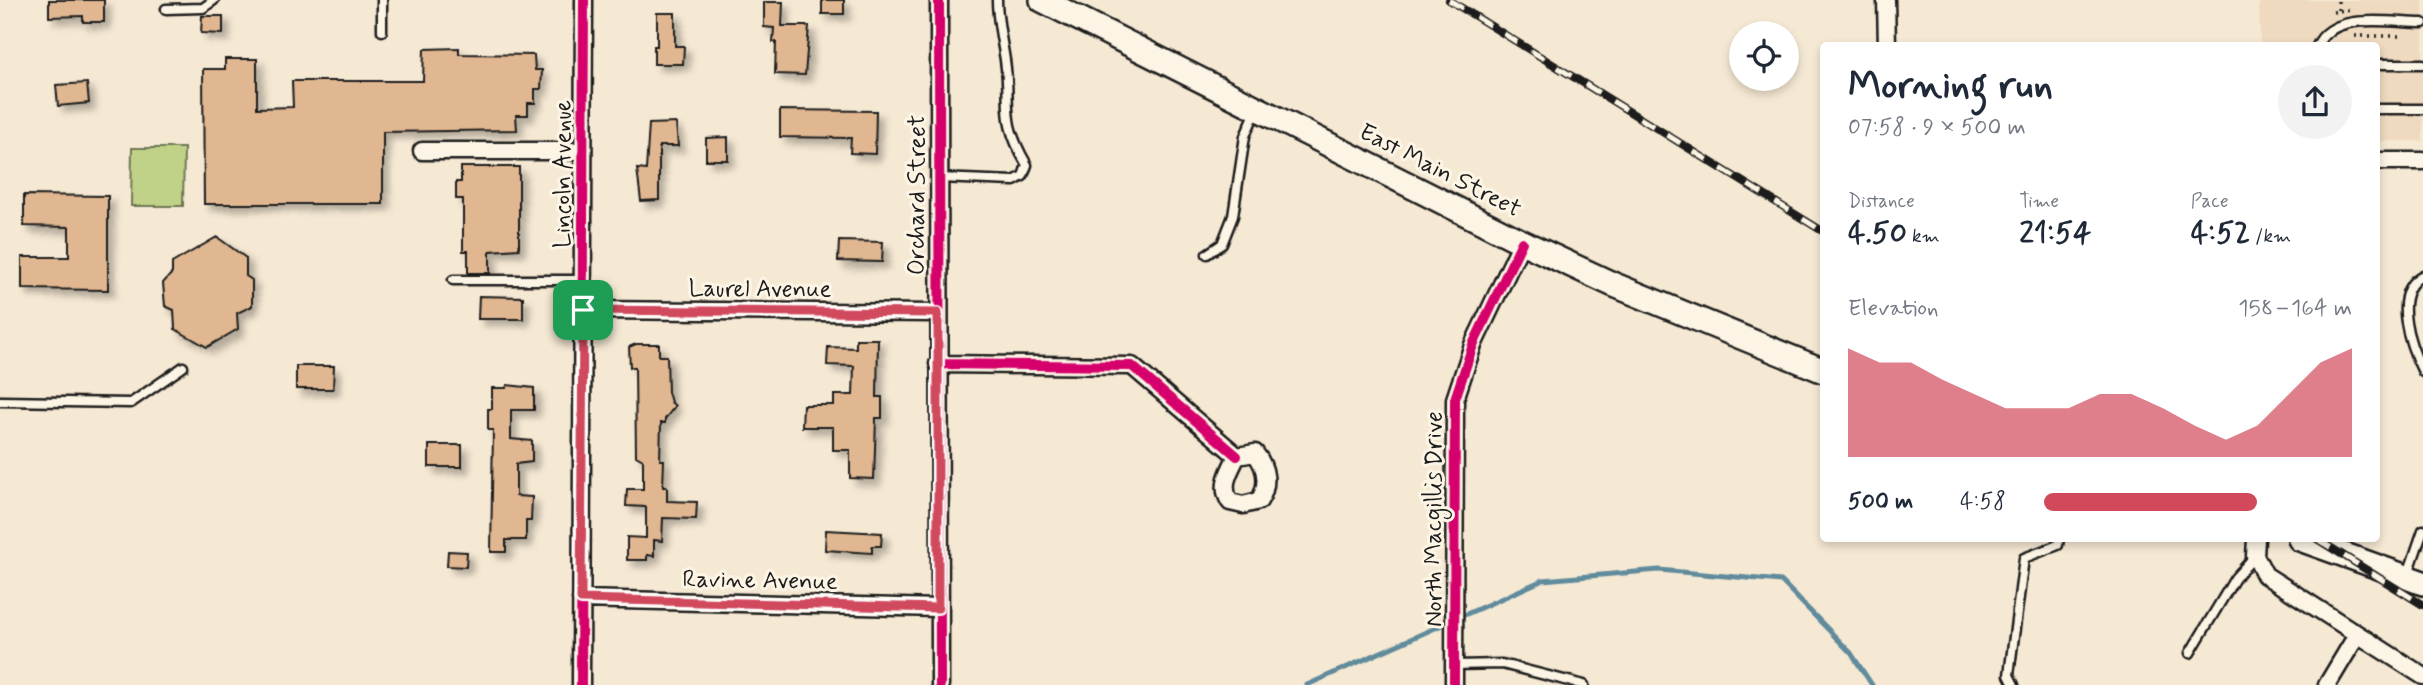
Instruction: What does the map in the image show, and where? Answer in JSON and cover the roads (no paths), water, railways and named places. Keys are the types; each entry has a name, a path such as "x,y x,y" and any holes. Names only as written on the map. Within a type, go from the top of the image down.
{"main road":[{"name":"East Main Street","path":"1042,0 1522,242 1612,284 1820,369"},
{"path":"2308,542 2415,580"}],"street":[{"name":"Lincoln Avenue","path":"580,685 584,0"},
{"name":"Orchard Street","path":"939,0 940,685"},
{"path":"1886,0 1886,42"},
{"path":"422,151 583,151"},
{"path":"2380,161 2423,161"},
{"name":"North Macgillis Drive","path":"1454,685 1455,398 1473,345 1522,242"},
{"name":"Laurel Avenue","path":"583,310 938,313"},
{"path":"938,364 1132,366 1167,393 1237,456"},
{"path":"2256,542 2255,556 2265,576 2423,676"},
{"name":"Ravine Avenue","path":"581,599 938,608"},
{"path":"2327,685 2357,635"}],"lane":[{"path":"166,9 203,8 214,0"},
{"path":"382,0 382,31"},
{"path":"939,178 1014,181 1023,176 1027,165 1010,134 1006,117 1006,63 997,0"},
{"path":"2319,42 2325,33 2345,23 2423,23"},
{"path":"2380,64 2423,64"},
{"path":"1207,254 1222,244 1233,216 1245,136 1257,108"},
{"path":"2380,109 2423,109"},
{"path":"2423,275 2409,289 2406,311 2409,338 2423,372"},
{"path":"453,280 583,280"},
{"path":"0,401 131,403 183,367"},
{"path":"2415,580 2423,530"},
{"path":"2014,685 2009,675 2024,558 2058,545 2058,542"},
{"path":"2190,653 2235,578 2255,556"},
{"path":"1454,665 1502,664 1584,685"}],"waterway":[{"path":"1307,685 1543,580 1659,570 1781,581 1851,653 1872,685"}],"railway":[{"path":"1449,0 1820,230"},
{"path":"2322,542 2423,605"}]}
